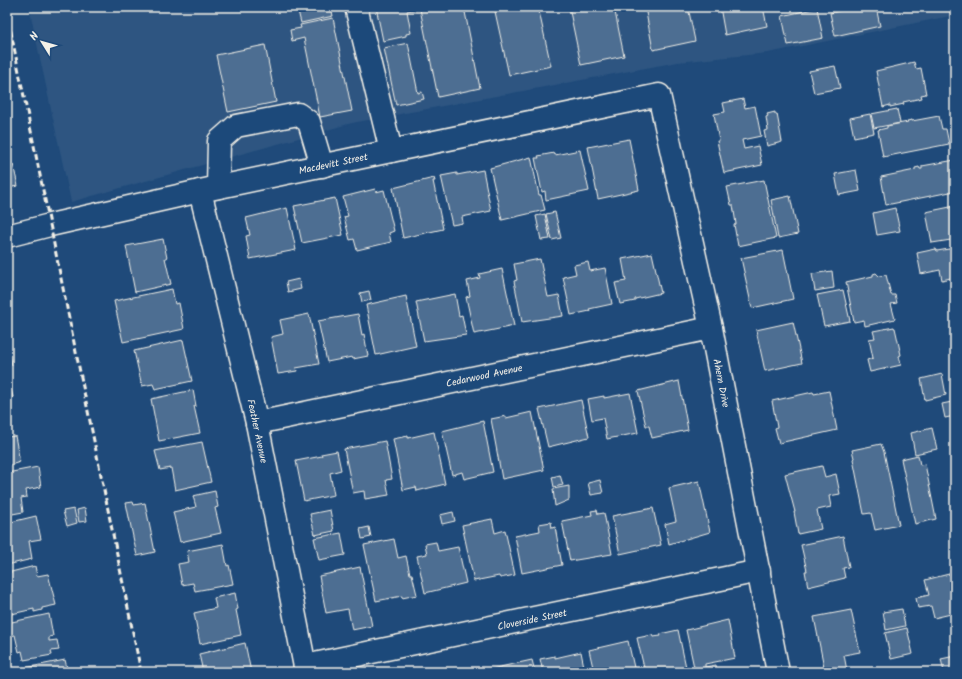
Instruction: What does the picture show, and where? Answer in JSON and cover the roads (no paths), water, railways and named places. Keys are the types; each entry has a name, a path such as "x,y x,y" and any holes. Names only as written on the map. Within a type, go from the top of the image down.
{"street":[{"path":"356,7 391,151"},
{"name":"Macdevitt Street","path":"7,236 209,189 659,95"},
{"name":"Ahern Drive","path":"659,95 711,328 778,672"},
{"name":"Feather Avenue","path":"305,669 209,189 219,141 236,126 298,114 309,122 322,166"},
{"name":"Cedarwood Avenue","path":"257,423 711,328"},
{"name":"Cloverside Street","path":"305,669 759,571"}],"railway":[{"path":"7,13 141,672"}]}
